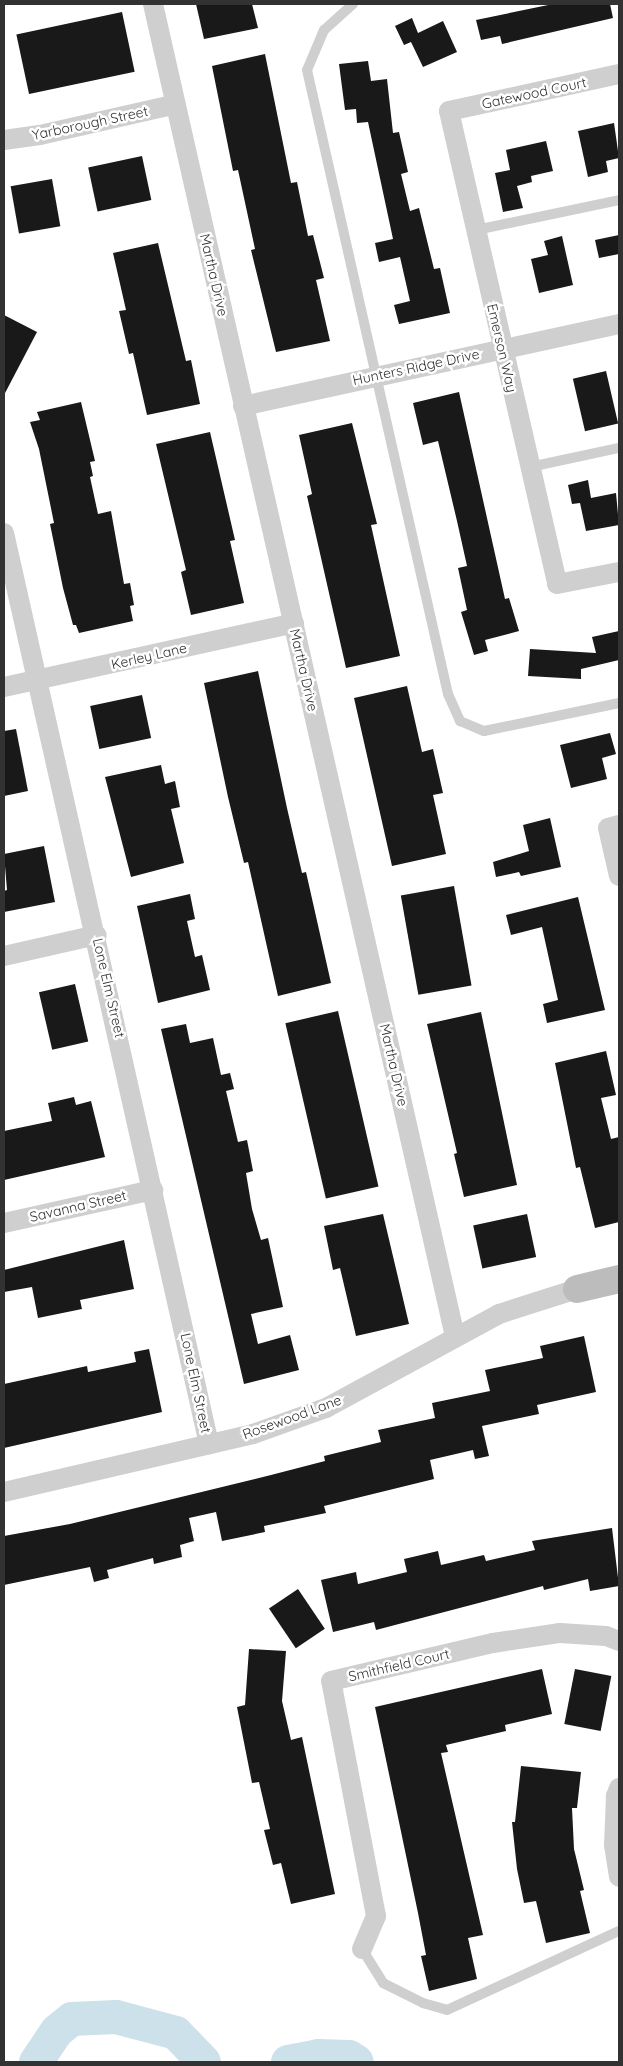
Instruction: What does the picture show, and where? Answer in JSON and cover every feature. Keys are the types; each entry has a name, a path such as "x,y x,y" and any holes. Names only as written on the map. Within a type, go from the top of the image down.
{"street":[{"name":"Martha Drive","path":"153,4 455,1337"},
{"name":"Gatewood Court","path":"449,111 619,74"},
{"name":"Yarborough Street","path":"4,140 40,135 176,104"},
{"name":"Emerson Way","path":"449,111 557,584 619,572"},
{"name":"Hunters Ridge Drive","path":"244,406 502,348 619,324"},
{"name":"Lone Elm Street","path":"4,533 97,935 209,1444"},
{"name":"Kerley Lane","path":"4,687 294,623"},
{"path":"619,825 608,828 619,876"},
{"path":"4,956 97,935"},
{"name":"Savanna Street","path":"4,1223 153,1190"},
{"name":"Rosewood Lane","path":"4,1492 253,1434 326,1408 397,1372 455,1337 499,1314 577,1289 619,1279"},
{"name":"Smithfield Court","path":"362,1949 376,1916 331,1681 493,1642 560,1633 606,1636 619,1641"},
{"path":"619,1788 614,1845 619,1877"}],"lane":[{"path":"353,4 324,30 307,70 448,694 460,721 484,731 619,703"},
{"path":"476,230 619,200"},
{"path":"530,467 619,448"},
{"path":"362,1949 383,1982 423,2003 448,2010 619,1931"}],"building":[{"path":"196,4 252,4 258,28 204,39"},
{"path":"553,4 610,4 613,18 502,44 500,36 481,40 476,20"},
{"path":"122,12 135,72 29,94 16,34"},
{"path":"412,18 418,33 443,21 457,52 423,67 411,42 404,45 395,26"},
{"path":"265,54 291,183 297,182 308,236 313,235 324,278 316,280 330,341 276,352 251,250 255,249 238,170 233,171 212,66"},
{"path":"368,61 371,81 387,79 393,133 399,132 408,172 401,174 410,211 419,208 434,269 440,268 450,313 399,324 394,305 410,301 400,257 379,262 375,243 393,239 368,122 357,123 356,109 345,110 339,64"},
{"path":"614,123 619,158 606,161 608,172 588,177 578,131"},
{"path":"546,141 553,171 531,176 532,182 517,186 523,208 503,212 495,173 510,170 506,150"},
{"path":"142,156 151,200 98,211 88,167"},
{"path":"52,179 60,226 19,234 11,186"},
{"path":"619,235 619,254 599,258 595,240"},
{"path":"562,236 573,285 539,293 531,259 548,255 544,241"},
{"path":"158,243 186,361 191,360 200,404 147,415 133,353 129,354 119,311 126,310 113,253"},
{"path":"4,315 37,332 4,395"},
{"path":"606,371 618,424 585,431 573,379"},
{"path":"459,392 505,599 509,598 519,631 485,640 488,651 474,655 461,612 467,610 458,568 467,566 438,441 423,445 413,403"},
{"path":"81,402 95,461 90,462 93,476 90,477 98,514 111,511 124,584 130,583 134,605 130,606 133,621 79,633 76,625 73,625 63,588 50,524 54,523 39,449 30,422 40,420 37,412"},
{"path":"352,423 377,524 371,525 400,656 346,668 307,496 312,494 299,435"},
{"path":"210,432 235,540 230,541 244,603 191,615 181,572 186,570 156,444"},
{"path":"588,480 591,498 616,493 619,525 586,531 580,503 572,504 568,485"},
{"path":"619,631 619,660 581,669 581,679 528,676 530,649 596,653 592,637"},
{"path":"258,671 302,873 306,872 331,983 278,996 248,862 244,863 228,797 204,683"},
{"path":"407,686 422,752 433,749 443,793 433,795 446,854 392,866 354,698"},
{"path":"142,695 151,738 99,749 90,706"},
{"path":"16,729 28,791 4,796 4,731"},
{"path":"610,733 616,754 602,758 607,779 571,788 560,745"},
{"path":"161,765 165,784 175,781 180,807 171,809 184,863 131,877 105,777"},
{"path":"550,818 561,867 521,876 519,872 496,877 493,862 529,851 523,825"},
{"path":"44,846 55,902 4,912 4,891 7,890 4,854"},
{"path":"454,886 472,985 418,995 401,895"},
{"path":"190,894 195,919 187,921 195,957 202,955 210,990 158,1003 137,906"},
{"path":"578,897 605,1010 547,1023 543,1004 558,1000 542,927 511,935 506,915"},
{"path":"75,984 88,1041 52,1050 39,992"},
{"path":"338,1011 378,1186 326,1199 285,1023"},
{"path":"481,1012 517,1185 464,1197 454,1154 457,1153 427,1024"},
{"path":"186,1024 190,1043 213,1038 221,1075 230,1073 234,1089 226,1091 238,1142 247,1140 253,1171 246,1173 252,1209 261,1240 268,1238 283,1307 251,1314 258,1344 290,1335 299,1370 244,1384 161,1029"},
{"path":"606,1051 616,1095 601,1098 611,1139 619,1137 619,1222 595,1228 580,1167 576,1168 555,1063"},
{"path":"74,1097 76,1105 91,1101 105,1157 4,1180 4,1131 52,1121 48,1103"},
{"path":"383,1214 409,1324 356,1336 340,1268 333,1270 324,1226"},
{"path":"527,1214 536,1257 482,1268 473,1225"},
{"path":"124,1240 134,1289 80,1300 82,1309 38,1318 32,1287 4,1292 4,1270"},
{"path":"584,1336 596,1392 537,1405 539,1414 482,1426 489,1456 475,1459 473,1450 430,1460 434,1479 324,1506 326,1513 264,1526 265,1532 222,1541 216,1512 189,1518 194,1541 180,1545 182,1557 154,1564 153,1558 107,1570 109,1578 94,1582 90,1567 4,1585 4,1536 70,1524 271,1475 325,1461 324,1456 381,1442 378,1430 435,1418 432,1403 490,1391 485,1370 543,1358 540,1346"},
{"path":"149,1349 162,1412 4,1448 4,1384 87,1366 88,1372 136,1362 134,1352"},
{"path":"612,1528 619,1586 590,1591 588,1579 544,1590 543,1586 376,1630 374,1622 333,1632 321,1580 356,1572 358,1584 407,1572 404,1559 438,1551 441,1565 484,1555 486,1561 535,1550 532,1541"},
{"path":"298,1589 325,1629 296,1648 269,1609"},
{"path":"249,1649 286,1651 282,1701 291,1740 302,1737 335,1894 291,1904 281,1863 273,1865 264,1830 270,1829 259,1782 252,1783 237,1707 245,1705"},
{"path":"542,1669 552,1714 505,1725 506,1731 446,1745 448,1752 441,1753 483,1935 468,1938 477,1979 429,1991 421,1956 426,1955 375,1707"},
{"path":"575,1669 611,1676 601,1731 564,1724"},
{"path":"521,1766 581,1772 577,1808 572,1808 574,1849 584,1890 580,1891 590,1933 546,1943 536,1901 524,1903 517,1869 512,1822 515,1822"}],"waterway":[{"path":"36,2062 57,2031 72,2019 116,2017 176,2033 204,2062"},
{"path":"288,2062 318,2056 349,2057 357,2062"}]}
